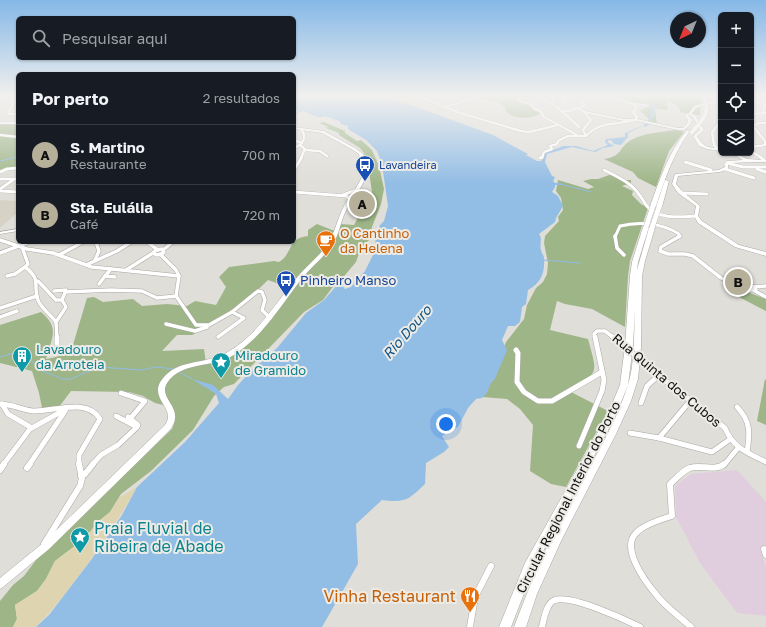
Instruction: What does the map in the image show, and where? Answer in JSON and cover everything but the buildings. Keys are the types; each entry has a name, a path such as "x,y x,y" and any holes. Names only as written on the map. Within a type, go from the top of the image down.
{"highway":[{"name":"Circular Regional Interior do Porto","path":"520,627 532,593 558,535 612,434 627,402 634,379 637,348 635,308 636,282 649,227 677,154 694,125"},
{"name":"Circular Regional Interior do Porto","path":"690,131 697,125"},
{"name":"Circular Regional Interior do Porto","path":"505,627 529,567 611,417 619,398 626,375 635,308"}],"street":[{"path":"499,125 525,132 557,125"},
{"path":"558,125 577,135"},
{"path":"586,136 583,130 587,125"},
{"path":"586,136 593,128 601,125"},
{"path":"659,125 683,129 687,125"},
{"path":"699,125 701,130 695,136 700,146 718,150"},
{"path":"718,125 712,132 714,145 718,148"},
{"path":"754,125 753,126 765,143 754,146"},
{"path":"296,147 305,139 305,134 298,128"},
{"path":"0,584 46,546 157,440 169,426 172,418 171,412 163,400 161,391 163,383 169,376 184,366 216,360 228,355 260,330 284,297 332,241 342,213 351,195 366,173 363,158 360,153 330,135 317,130 298,128"},
{"path":"0,135 16,137"},
{"path":"540,158 542,158 544,152 552,150 550,146 557,144 559,140 568,136 586,136"},
{"path":"296,140 305,148 299,164 296,168"},
{"path":"304,150 320,151 327,156"},
{"path":"754,153 765,161"},
{"path":"738,156 753,161"},
{"path":"742,158 746,162"},
{"path":"731,163 765,161"},
{"path":"685,162 712,170"},
{"path":"731,163 766,172"},
{"path":"725,169 728,168 731,163"},
{"path":"754,168 766,167"},
{"path":"0,172 7,169 16,168"},
{"path":"696,216 698,206 682,193 674,184 676,175 725,169 754,178"},
{"path":"604,170 629,184 645,201 648,208 672,216 684,218 696,216"},
{"path":"0,179 16,180"},
{"path":"0,190 13,179"},
{"path":"0,190 16,192"},
{"path":"296,192 351,195"},
{"path":"682,193 707,194"},
{"path":"696,216 702,223 737,246 766,254"},
{"path":"624,255 618,250 615,242 616,230 620,226 639,223 669,229 678,232 680,236 661,247 660,251 665,254 679,253 692,255 720,277 733,284 756,290 766,297"},
{"path":"0,233 16,230"},
{"path":"0,240 17,246 59,255 84,264 111,269 179,276"},
{"path":"0,253 23,244"},
{"path":"59,255 79,244"},
{"path":"95,261 99,256 100,251 97,244"},
{"path":"84,264 95,261 117,251 128,244"},
{"path":"150,244 158,250"},
{"path":"160,254 164,252 164,250 171,244"},
{"path":"7,276 15,274 28,264 22,247"},
{"path":"126,270 158,250 164,250"},
{"path":"153,253 160,254 176,270 179,276 176,296 192,322 199,326 209,325"},
{"path":"25,267 30,270 37,281 56,300 62,300"},
{"path":"99,284 111,269"},
{"path":"105,276 115,277"},
{"path":"37,281 37,296 40,305 56,322 57,351"},
{"path":"750,288 764,286"},
{"path":"756,290 764,286"},
{"path":"54,291 142,291 157,298 176,296"},
{"path":"166,324 195,331 203,329 232,312 258,291 262,292 264,296 262,310 270,318"},
{"path":"62,300 65,292"},
{"path":"0,308 37,296"},
{"path":"56,322 66,307 62,300"},
{"path":"0,317 17,312"},
{"path":"218,337 244,318 232,312"},
{"path":"52,316 60,316"},
{"name":"Rua Quinta dos Cubos","path":"602,372 594,334 597,331 605,331 624,345 658,376 724,428 729,440 738,448 766,462"},
{"path":"516,350 518,353 517,382 524,392 538,401 552,401 602,372 604,380 602,391 579,446"},
{"path":"641,403 647,386 658,376"},
{"path":"121,392 145,401 129,418 137,422 137,427"},
{"path":"659,438 690,401"},
{"path":"32,428 10,417 1,404 8,403 33,411 89,408 99,415 100,419 79,455 78,462 82,483 44,543 46,546"},
{"path":"737,406 744,412 751,430 747,452"},
{"path":"0,470 32,428 67,408"},
{"path":"27,468 67,408"},
{"path":"116,416 137,427"},
{"path":"81,476 101,455 118,445 137,427"},
{"path":"630,433 659,438 712,452 729,440"},
{"path":"691,627 655,594 634,560 631,549 631,540 636,532 658,520 672,516 670,484 687,469 692,467 717,468 723,466 738,448"},
{"path":"470,627 475,598 492,566"},
{"path":"542,627 550,604 555,600 564,599 610,614 640,627"}],"shaded area":[{"path":"0,200 16,201 16,214 0,228"},
{"path":"737,470 766,502 766,549 760,548 766,567 766,616 737,613 700,563 676,517 675,487 677,484 691,474"}],"green space":[{"path":"0,125 16,125 16,167 0,170"},
{"path":"324,125 332,125 345,131 345,133 357,141 361,140 372,150 379,166 384,189 381,204 372,227 370,239 361,248 356,262 323,300 304,312 234,384 224,387 214,396 193,430 151,471 121,494 110,512 99,521 84,539 55,561 46,579 37,591 15,605 17,619 13,627 0,627 0,601 13,585 24,576 39,556 172,429 175,413 172,407 155,403 143,396 129,392 71,391 59,407 42,408 32,371 0,363 0,325 41,312 51,323 53,328 52,339 46,359 56,357 64,354 72,348 87,298 94,297 103,302 133,299 142,306 167,304 187,306 195,301 216,305 226,287 219,277 229,267 274,261 279,262 286,255 292,244 296,244 296,241 301,237 308,236 308,230 317,224 338,231 340,224 354,225 372,192 368,165 364,153 360,148 339,135 339,133 326,128 328,127","holes":["268,280 290,288 255,335 245,344 233,353 206,364 204,349 162,351 177,335 192,335 218,322 241,306"]},
{"path":"676,130 684,132 669,151 656,187 638,178 633,172 604,159 610,158 617,154 631,140 653,133"},
{"path":"612,174 622,180 631,180 631,183 622,186 633,191 632,195 641,204 648,208 630,261 625,327 592,309 557,301 550,330 588,339 594,365 594,370 587,380 571,392 608,411 566,487 551,484 530,471 533,425 520,409 507,399 482,397 492,381 506,342 524,319 527,305 536,288 543,282 547,274 548,263 544,243 545,236 559,221 558,217 563,210 561,198 556,191 558,180 588,189 594,187 583,181 598,179"},
{"path":"743,293 750,293 766,299 766,311 739,297"},
{"path":"765,379 766,380 766,425 757,421"}],"sand":[{"name":"Praia Fluvial de Ribeira de Abade","path":"137,487 123,512 99,547 56,605 36,627 13,627 17,619 15,605 37,591 46,579 55,561 84,539 99,521 110,512 120,497"}],"water":[{"name":"Rio Douro","path":"345,125 466,125 493,135 528,154 526,155 537,161 541,161 545,153 563,146 576,146 593,151 608,145 605,142 606,139 625,137 625,133 644,125 628,133 628,137 621,145 614,144 611,140 609,140 607,142 614,146 603,148 595,152 572,147 547,154 545,162 552,176 555,177 553,181 555,183 561,183 561,185 555,185 552,192 558,196 563,206 555,222 539,234 541,238 541,251 544,256 543,273 539,281 528,290 526,304 522,307 520,322 515,326 508,326 502,340 507,350 494,381 492,380 487,393 482,398 476,399 468,408 458,427 442,436 449,447 444,452 426,463 425,484 406,499 396,501 382,500 356,524 358,564 322,627 36,627 49,615 91,560 122,515 137,487 185,442 219,403 216,394 192,379 213,385 228,399 238,385 253,369 277,348 306,313 324,300 338,284 340,283 345,289 351,287 365,271 373,255 377,233 380,225 384,221 388,206 382,164 377,151 366,140 348,129 348,126"}],"waterway":[{"path":"0,161 16,157"},
{"path":"560,184 591,192"},
{"path":"543,260 580,263"},
{"path":"0,357 14,353 26,355 42,371 63,379 71,379 99,367 142,370 155,367 174,369"},
{"path":"179,372 192,379"}],"place":[{"name":"Lavandeira","path":"365,182"},
{"name":"S. Martino","path":"362,204"},
{"name":"O Cantinho da Helena","path":"326,257"},
{"name":"Sta. Eulália","path":"738,282"},
{"name":"Pinheiro Manso","path":"286,297"},
{"name":"Lavadouro da Arroteia","path":"22,373"},
{"name":"Miradouro de Gramido","path":"221,379"},
{"name":"Praia Fluvial de Ribeira de Abade","path":"80,554"},
{"name":"Vinha Restaurant","path":"470,613"}]}
